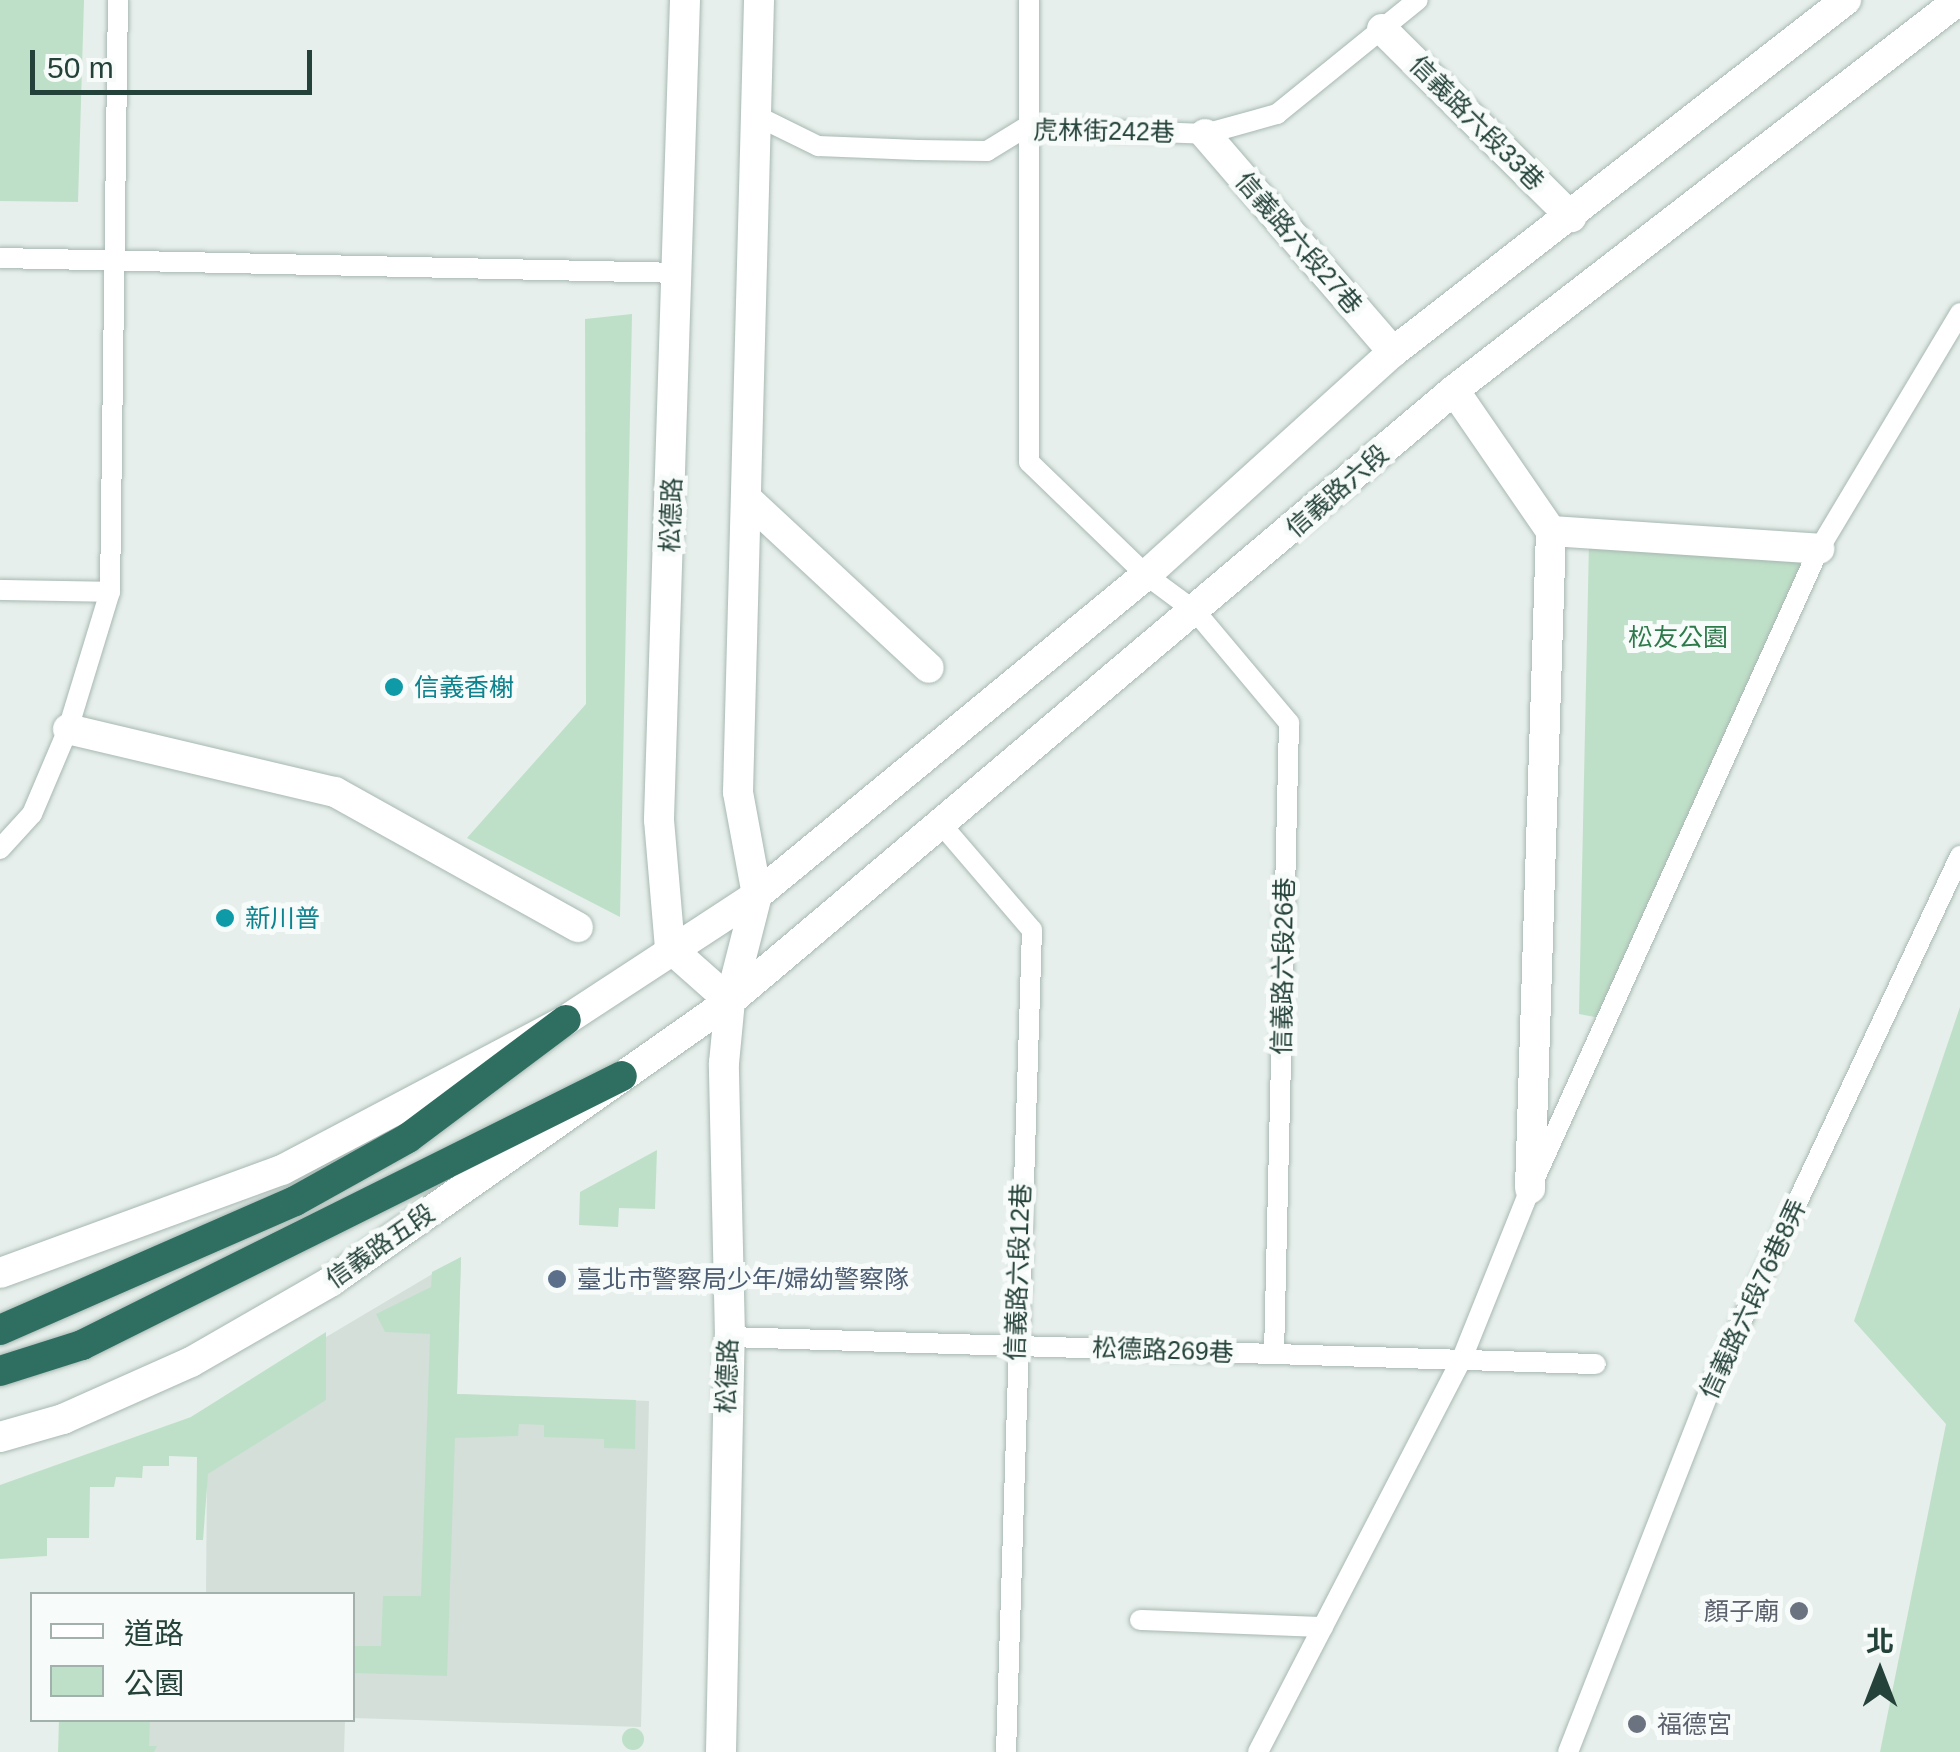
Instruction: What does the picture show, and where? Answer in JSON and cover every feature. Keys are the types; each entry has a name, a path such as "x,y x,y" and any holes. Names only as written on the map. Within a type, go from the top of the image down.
{"highway":[{"path":"0,1330 295,1201 408,1138 566,1020"},
{"path":"0,1371 82,1345 622,1076"}],"street":[{"name":"松德路","path":"670,948 658,820 680,273 684,0"},
{"name":"松德路","path":"721,1752 730,1338 723,1106 730,1001 757,896 738,792 759,117 759,0"},
{"path":"0,1273 282,1170 566,1020 670,948 757,896 1146,575 1393,352 1846,0"},
{"name":"信義路六段","path":"730,1001 1196,612 1454,390 1959,0"},
{"name":"信義路六段33巷","path":"1382,29 1571,217"},
{"name":"信義路六段27巷","path":"1205,134 1393,352"},
{"path":"1454,390 1551,531 1530,1189"},
{"path":"747,498 929,668"},
{"path":"1551,531 1819,549"},
{"path":"68,729 335,792 578,927"},
{"path":"670,948 730,1001"},
{"name":"信義路五段","path":"0,1437 63,1420 191,1362 330,1282 730,1001"}],"lane":[{"path":"0,849 32,814 68,729 110,592 118,0"},
{"name":"信義路六段26巷","path":"1029,0 1029,462 1146,575 1196,612 1290,723 1274,1354"},
{"name":"虎林街242巷","path":"759,117 818,146 918,150 986,151 1026,127 1205,134 1278,114 1418,0"},
{"path":"0,258 680,273"},
{"path":"1258,1752 1460,1360 1530,1189 1819,549 1960,313"},
{"path":"0,590 110,592"},
{"name":"信義路六段12巷","path":"942,825 1032,930 1015,1345 1006,1752"},
{"name":"信義路六段76巷8弄","path":"1568,1752 1716,1378 1960,856"},
{"name":"松德路269巷","path":"730,1338 1596,1364"},
{"path":"1140,1620 1323,1627"}],"shaded area":[{"path":"461,1257 457,1394 649,1401 641,1727 355,1718 355,1592 206,1592 207,1474 191,1417"},
{"path":"78,1722 345,1722 344,1752 77,1752"}],"green space":[{"path":"0,0 84,0 78,202 0,201"},
{"path":"632,314 620,917 467,838 586,704 585,319"},
{"name":"松友公園","path":"1589,542 1818,549 1605,1019 1579,1014"},
{"path":"1960,1007 1960,1752 1880,1752 1946,1424 1854,1321"},
{"path":"657,1150 655,1209 619,1208 618,1227 579,1225 580,1192"},
{"path":"461,1257 457,1394 636,1400 635,1449 604,1448 604,1439 544,1437 544,1425 519,1424 518,1436 455,1438 447,1676 355,1673 355,1646 381,1646 383,1596 421,1596 430,1334 385,1332 376,1314 431,1287 432,1272"},
{"path":"326,1332 326,1400 208,1474 203,1540 196,1540 197,1457 169,1456 169,1466 143,1466 142,1478 116,1477 114,1487 90,1487 89,1538 47,1538 47,1556 0,1559 0,1485 191,1417"},
{"path":"59,1722 150,1722 149,1746 157,1746 154,1752 58,1752"},
{"path":"629,1728 637,1728 644,1739 637,1750 629,1750 622,1743 622,1735"}],"place":[{"name":"信義香榭","path":"394,687"},
{"name":"新川普","path":"225,918"},
{"name":"臺北市警察局少年/婦幼警察隊","path":"557,1279"},
{"name":"顏子廟","path":"1799,1611"},
{"name":"福德宮","path":"1637,1724"}]}
